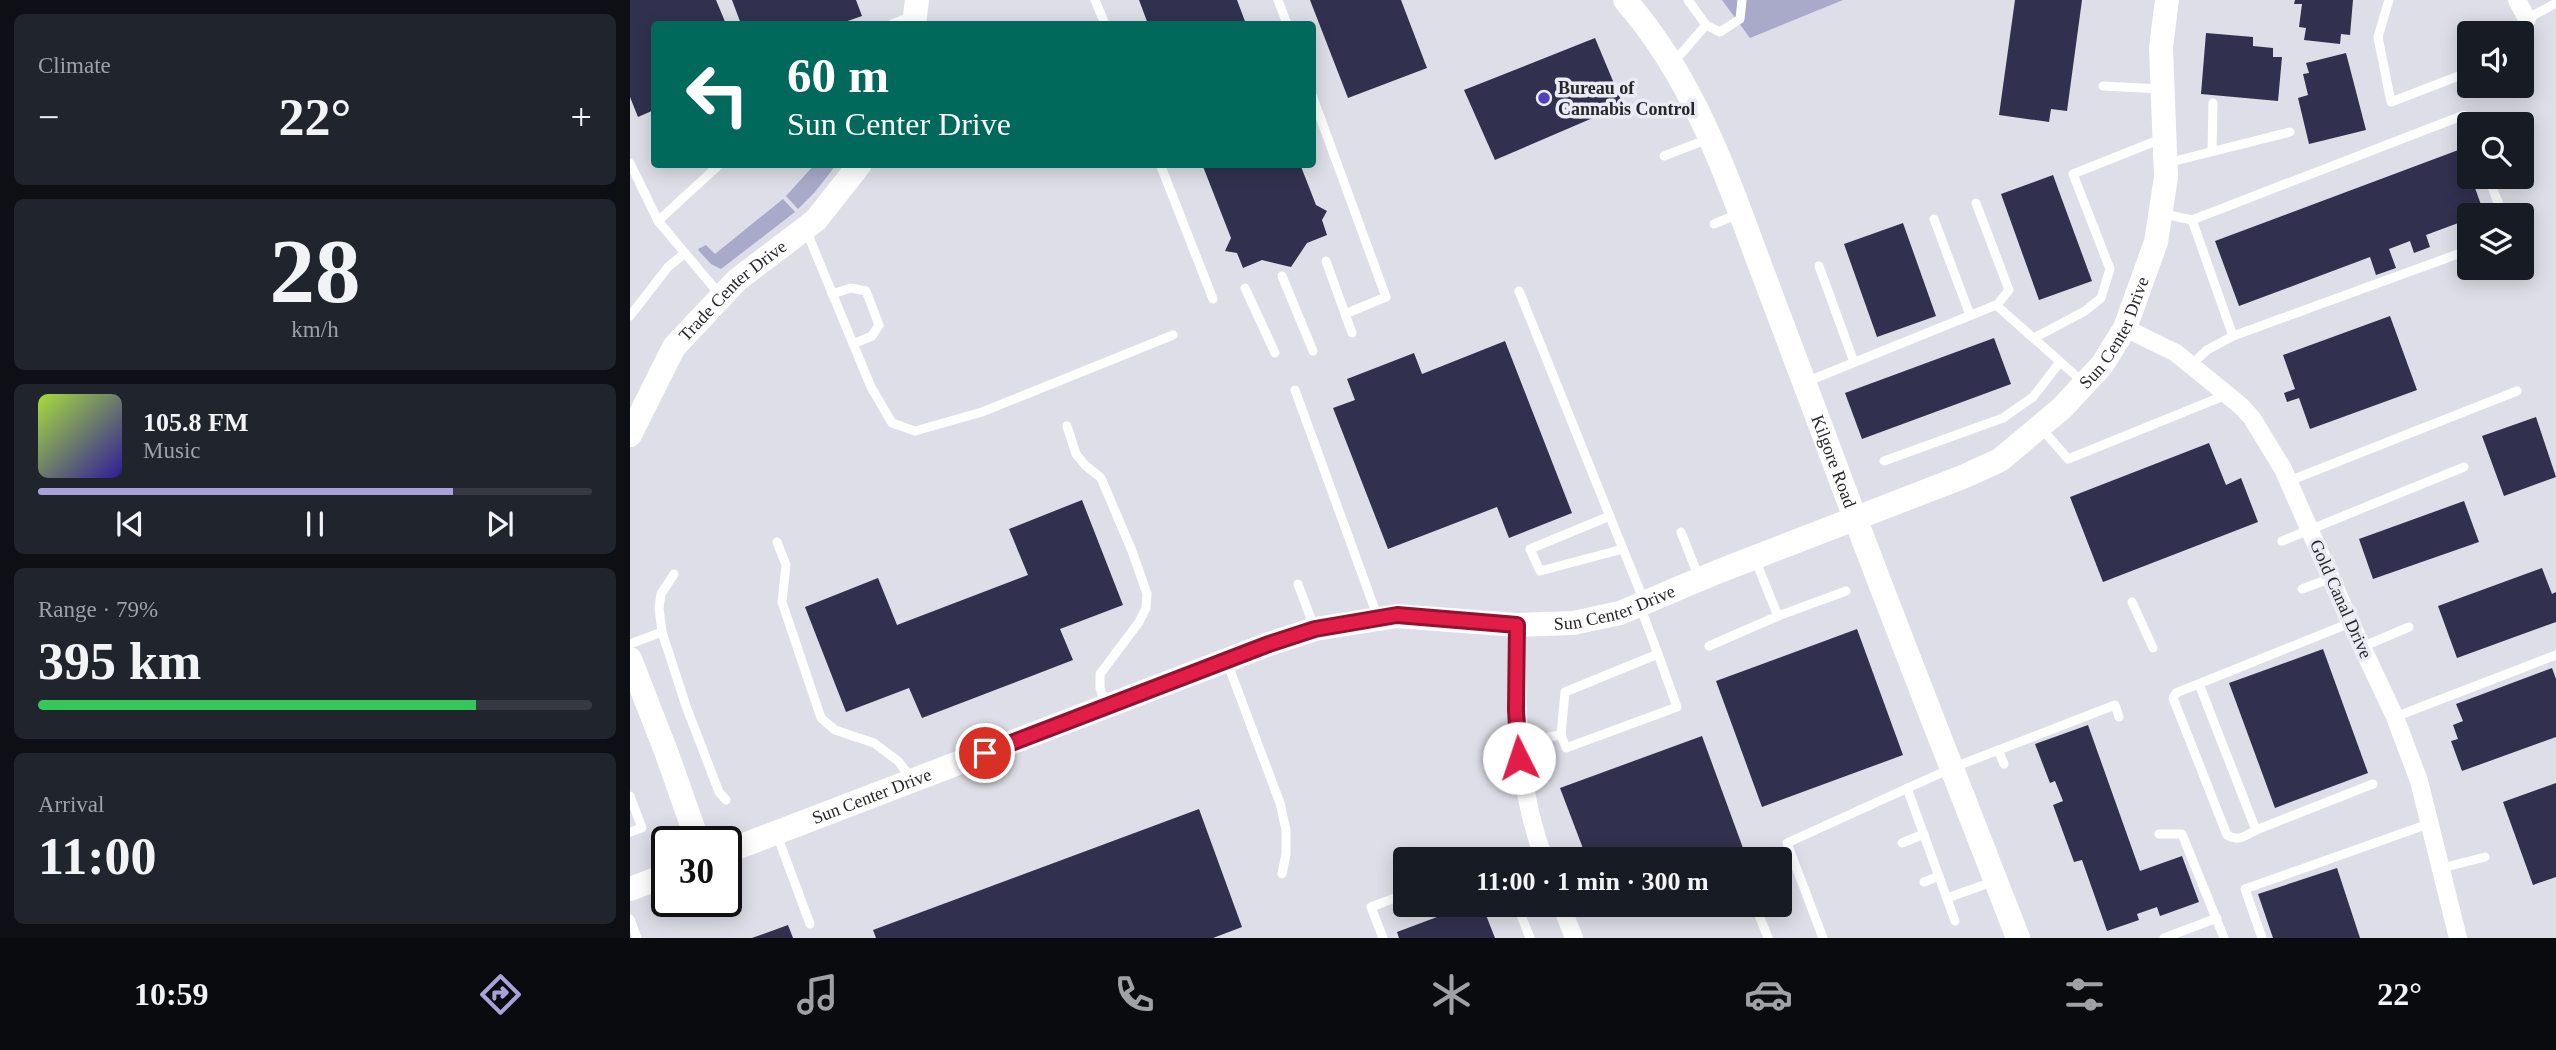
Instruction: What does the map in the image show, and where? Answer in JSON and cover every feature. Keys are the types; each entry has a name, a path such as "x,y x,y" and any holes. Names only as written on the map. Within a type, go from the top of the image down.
{"street":[{"name":"Kilgore Road","path":"1625,0 1658,41 1686,85 1711,139 2018,938"},
{"name":"Sun Center Drive","path":"742,846 1227,660 1315,629 1397,615 1517,625 1573,623 1620,613 2000,460 2040,428 2085,384 2102,365 2125,328 2156,242 2166,177 2161,47 2167,0"},
{"path":"2518,0 2527,19"},
{"name":"Trade Center Drive","path":"630,435 674,347 737,281 816,220 857,168"},
{"name":"Gold Canal Drive","path":"2125,328 2156,342 2192,364 2228,394 2252,418 2289,481 2330,578 2395,717 2419,781 2458,938"},
{"path":"1517,625 1518,742 1523,781 1540,847"},
{"path":"630,659 692,826"},
{"path":"630,889 651,881"},
{"path":"1566,917 1574,938"}],"lane":[{"path":"1095,0 1103,21"},
{"path":"1278,0 1286,21"},
{"path":"1688,0 1706,25 1720,32 1740,19 1742,0"},
{"path":"2389,0 2378,37 2390,102 2457,77"},
{"path":"2527,19 2556,3"},
{"path":"1672,64 1706,25"},
{"path":"2104,86 2161,89"},
{"path":"2212,151 2213,103"},
{"path":"1316,106 1386,297 1345,314"},
{"path":"2159,213 2192,220 2457,118"},
{"path":"2165,163 2290,132"},
{"path":"2034,338 2085,311 2101,298 2110,269 2073,174 2165,137"},
{"path":"1664,156 1711,139"},
{"path":"630,163 658,221 721,296"},
{"path":"658,221 715,168"},
{"path":"1162,168 1213,299"},
{"path":"1804,382 1997,306 2009,290 1976,203"},
{"path":"1714,224 1741,213"},
{"path":"1934,219 1970,316"},
{"path":"2192,220 2233,336"},
{"path":"806,228 871,387 892,423 915,430 982,412 1173,335"},
{"path":"630,316 668,267 685,253"},
{"path":"2192,364 2207,350 2233,336 2457,254"},
{"path":"1326,261 1352,333"},
{"path":"1819,266 1854,362"},
{"path":"1282,276 1313,351"},
{"path":"832,294 850,288 866,292 879,325 872,336 853,344"},
{"path":"1245,288 1275,353"},
{"path":"1519,290 1623,548 1677,707 1566,748 1561,735 1565,692 1658,654"},
{"path":"1997,306 2085,384"},
{"path":"1884,461 2003,418 2033,397 2060,362"},
{"path":"1295,390 1378,618"},
{"path":"2289,481 2517,391"},
{"path":"2040,428 2068,459 2228,394"},
{"path":"1067,426 1076,454 1085,466 1101,478 1147,594 1146,608 1139,622 1100,674 1100,688 1106,707"},
{"path":"2283,541 2465,467"},
{"path":"1610,516 1530,549 1540,571 1623,548"},
{"path":"1681,531 1700,579"},
{"path":"777,542 786,565 782,602 821,718 835,730 874,743 898,761 913,780"},
{"path":"1755,557 1778,616"},
{"path":"674,574 661,594 662,632 691,719 719,792 726,800"},
{"path":"2302,589 2330,578"},
{"path":"1298,584 1315,629"},
{"path":"1709,646 1778,616 1846,591"},
{"path":"2132,602 2153,649"},
{"path":"2350,622 2176,692 2173,698 2227,835 2234,839 2373,784"},
{"path":"2362,647 2409,627"},
{"path":"630,643 662,632"},
{"path":"2395,717 2556,654"},
{"path":"1227,660 1280,803 1286,830 1286,854 1282,874"},
{"path":"2199,684 2256,830"},
{"path":"1823,938 1823,923 1807,880 1787,842 1952,768 2115,705 2119,717"},
{"path":"1518,742 1561,735"},
{"path":"1998,750 2004,764"},
{"path":"1907,788 1955,921"},
{"path":"630,796 642,828 630,832"},
{"path":"2262,938 2245,889 2431,823"},
{"path":"777,833 810,924"},
{"path":"1902,843 1924,834"},
{"path":"2159,834 2182,834 2217,918 2221,937"},
{"path":"2442,868 2485,857"},
{"path":"1924,882 1939,876"},
{"path":"1947,898 1996,880"},
{"path":"1383,938 1371,907 1393,899"},
{"path":"1522,917 1530,938"},
{"path":"1760,917 1768,938"},
{"path":"2164,938 2187,934 2217,918"},
{"path":"630,919 637,938"}],"shaded area":[{"path":"1722,0 1843,0 1750,38"},
{"path":"811,168 834,168 798,209 786,196"},
{"path":"783,199 795,212 721,269 711,264 699,251 698,249 706,245 715,254"}],"building":[{"path":"630,0 716,0 725,21 651,21 651,111 638,117 630,97"},
{"path":"732,0 856,0 862,16 848,21 740,21"},
{"path":"1139,0 1237,0 1245,21 1147,21"},
{"path":"1310,0 1401,0 1427,68 1348,98"},
{"path":"2015,0 2082,0 2067,111 2051,109 2049,122 1999,115"},
{"path":"2295,0 2353,0 2350,35 2341,34 2340,44 2304,40 2306,28 2299,27 2302,4 2294,4"},
{"path":"2206,33 2253,37 2253,46 2273,48 2273,57 2282,57 2278,101 2201,94"},
{"name":"Bureau of Cannabis Control","path":"1595,38 1623,105 1495,160 1464,90"},
{"path":"2346,53 2366,130 2309,144 2298,98 2308,95 2303,74 2309,73 2306,63"},
{"path":"2457,150 2457,189 2475,189 2480,203 2457,203 2457,223 2426,235 2430,247 2414,253 2410,241 2389,249 2396,268 2376,275 2370,257 2239,306 2215,241"},
{"path":"1204,168 1302,168 1316,205 1327,211 1322,220 1327,235 1307,243 1291,267 1262,260 1243,268 1237,253 1225,251 1231,238"},
{"path":"2053,175 2092,281 2039,300 2001,194"},
{"path":"1903,223 1936,316 1877,337 1844,244"},
{"path":"2390,316 2417,390 2310,429 2299,398 2287,402 2284,393 2295,389 2283,355"},
{"path":"1994,338 2011,384 1862,439 1845,393"},
{"path":"1505,341 1572,513 1509,538 1497,507 1388,549 1333,408 1355,400 1347,379 1414,353 1422,374"},
{"path":"2536,417 2556,477 2504,496 2482,436"},
{"path":"2209,443 2226,485 2241,478 2258,522 2103,582 2070,497"},
{"path":"1082,500 1123,605 1060,629 1073,660 922,718 909,688 846,712 805,607 878,578 897,625 1028,575 1009,529"},
{"path":"2464,501 2479,542 2373,579 2359,539"},
{"path":"2542,568 2552,594 2556,592 2556,622 2457,658 2438,606"},
{"path":"1857,629 1903,755 1762,807 1716,681"},
{"path":"2323,649 2368,773 2275,808 2229,683"},
{"path":"2552,668 2556,679 2556,737 2462,771 2451,741 2458,739 2453,725 2463,721 2456,704"},
{"path":"2088,725 2140,871 2182,856 2199,902 2160,916 2157,907 2137,914 2139,920 2107,931 2082,860 2074,862 2053,805 2063,801 2055,781 2050,783 2035,744"},
{"path":"1702,736 1743,847 1582,847 1560,788"},
{"path":"2556,783 2556,877 2533,885 2503,802"},
{"path":"1199,809 1242,927 1213,938 876,938 873,930"},
{"path":"2337,868 2360,938 2273,938 2258,894"},
{"path":"1437,917 1487,917 1495,938 1399,938 1397,932"},
{"path":"788,925 793,938 752,938"}],"place":[{"name":"Bureau of Cannabis Control","path":"1544,98"}],"route":[{"path":"985,753 1269,644 1315,629 1397,615 1517,625 1516,710 1519,758"}]}
